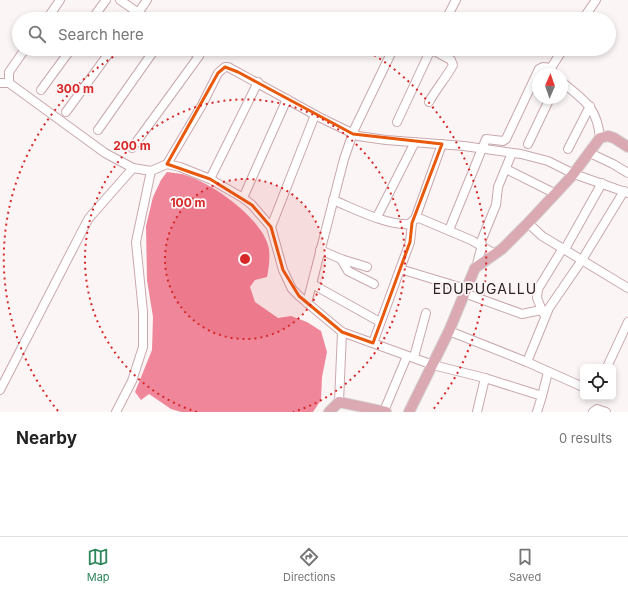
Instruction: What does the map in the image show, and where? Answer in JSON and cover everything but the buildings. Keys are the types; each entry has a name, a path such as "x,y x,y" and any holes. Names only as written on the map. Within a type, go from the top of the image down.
{"main road":[{"path":"409,412 449,331 476,268 495,254 556,194 574,174 600,138 608,136 628,147"},
{"path":"329,412 339,402 385,412"}],"street":[{"path":"51,12 60,0"},
{"path":"97,12 106,0"},
{"path":"120,0 132,12"},
{"path":"139,12 147,0"},
{"path":"450,12 456,0"},
{"path":"588,12 596,0"},
{"path":"9,83 9,72 20,56"},
{"path":"40,90 66,56"},
{"path":"66,112 107,56"},
{"path":"98,130 150,56"},
{"path":"132,148 199,56"},
{"path":"307,302 333,200 353,134 390,56"},
{"path":"396,122 428,56"},
{"path":"429,102 437,87 446,78 453,62 443,56"},
{"path":"554,68 560,56"},
{"path":"0,83 9,83 106,153 133,168 151,171 167,164 221,70 225,67 258,82 315,115 353,134 386,140 484,145 548,161 574,174 626,192 545,317 527,362"},
{"path":"210,179 258,82"},
{"path":"448,230 486,139 503,141 506,139 532,85"},
{"path":"568,87 590,106 599,124 600,138"},
{"path":"243,198 287,99"},
{"path":"528,144 547,104"},
{"path":"568,149 590,106"},
{"path":"271,227 315,115"},
{"path":"377,217 415,142"},
{"path":"373,343 410,242 413,221 442,144"},
{"path":"476,268 481,245 496,205 498,187 512,153"},
{"path":"590,153 628,173"},
{"path":"167,164 180,167 210,179 243,198 252,205 271,227 288,282 298,296 342,332 432,365 485,378 542,396"},
{"path":"0,390 82,231 90,218 133,168"},
{"path":"506,169 556,194"},
{"path":"116,412 132,381 143,347 143,312 136,242 151,171"},
{"path":"545,317 537,298 538,289 564,249 602,183"},
{"path":"333,200 377,217 401,224 419,218 481,245 495,254"},
{"path":"528,223 542,236 628,288"},
{"path":"320,250 341,259 367,267"},
{"path":"341,259 345,270 374,284"},
{"path":"400,269 465,291 522,314 541,310"},
{"path":"312,284 380,322"},
{"path":"385,412 410,357 426,313"},
{"path":"608,364 628,322"},
{"path":"449,331 527,362 580,386"},
{"path":"339,402 342,332"},
{"path":"537,412 548,372"},
{"path":"476,412 485,378"},
{"path":"593,412 597,409 606,412"}],"highlighted area":[{"path":"225,67 238,72 353,134 442,144 412,223 410,242 373,343 342,332 299,296 283,270 271,227 252,205 210,179 167,164 218,73"}],"shaded area":[{"path":"167,172 182,174 194,178 221,193 247,214 265,237 269,249 267,277 255,280 250,287 255,302 278,318 291,316 307,322 321,331 327,352 322,377 321,400 313,412 181,412 171,409 149,394 141,400 135,392 152,350 153,317 147,280 146,226 153,197 161,180"}],"district":[{"name":"EDUPUGALLU","path":"485,289"}]}
